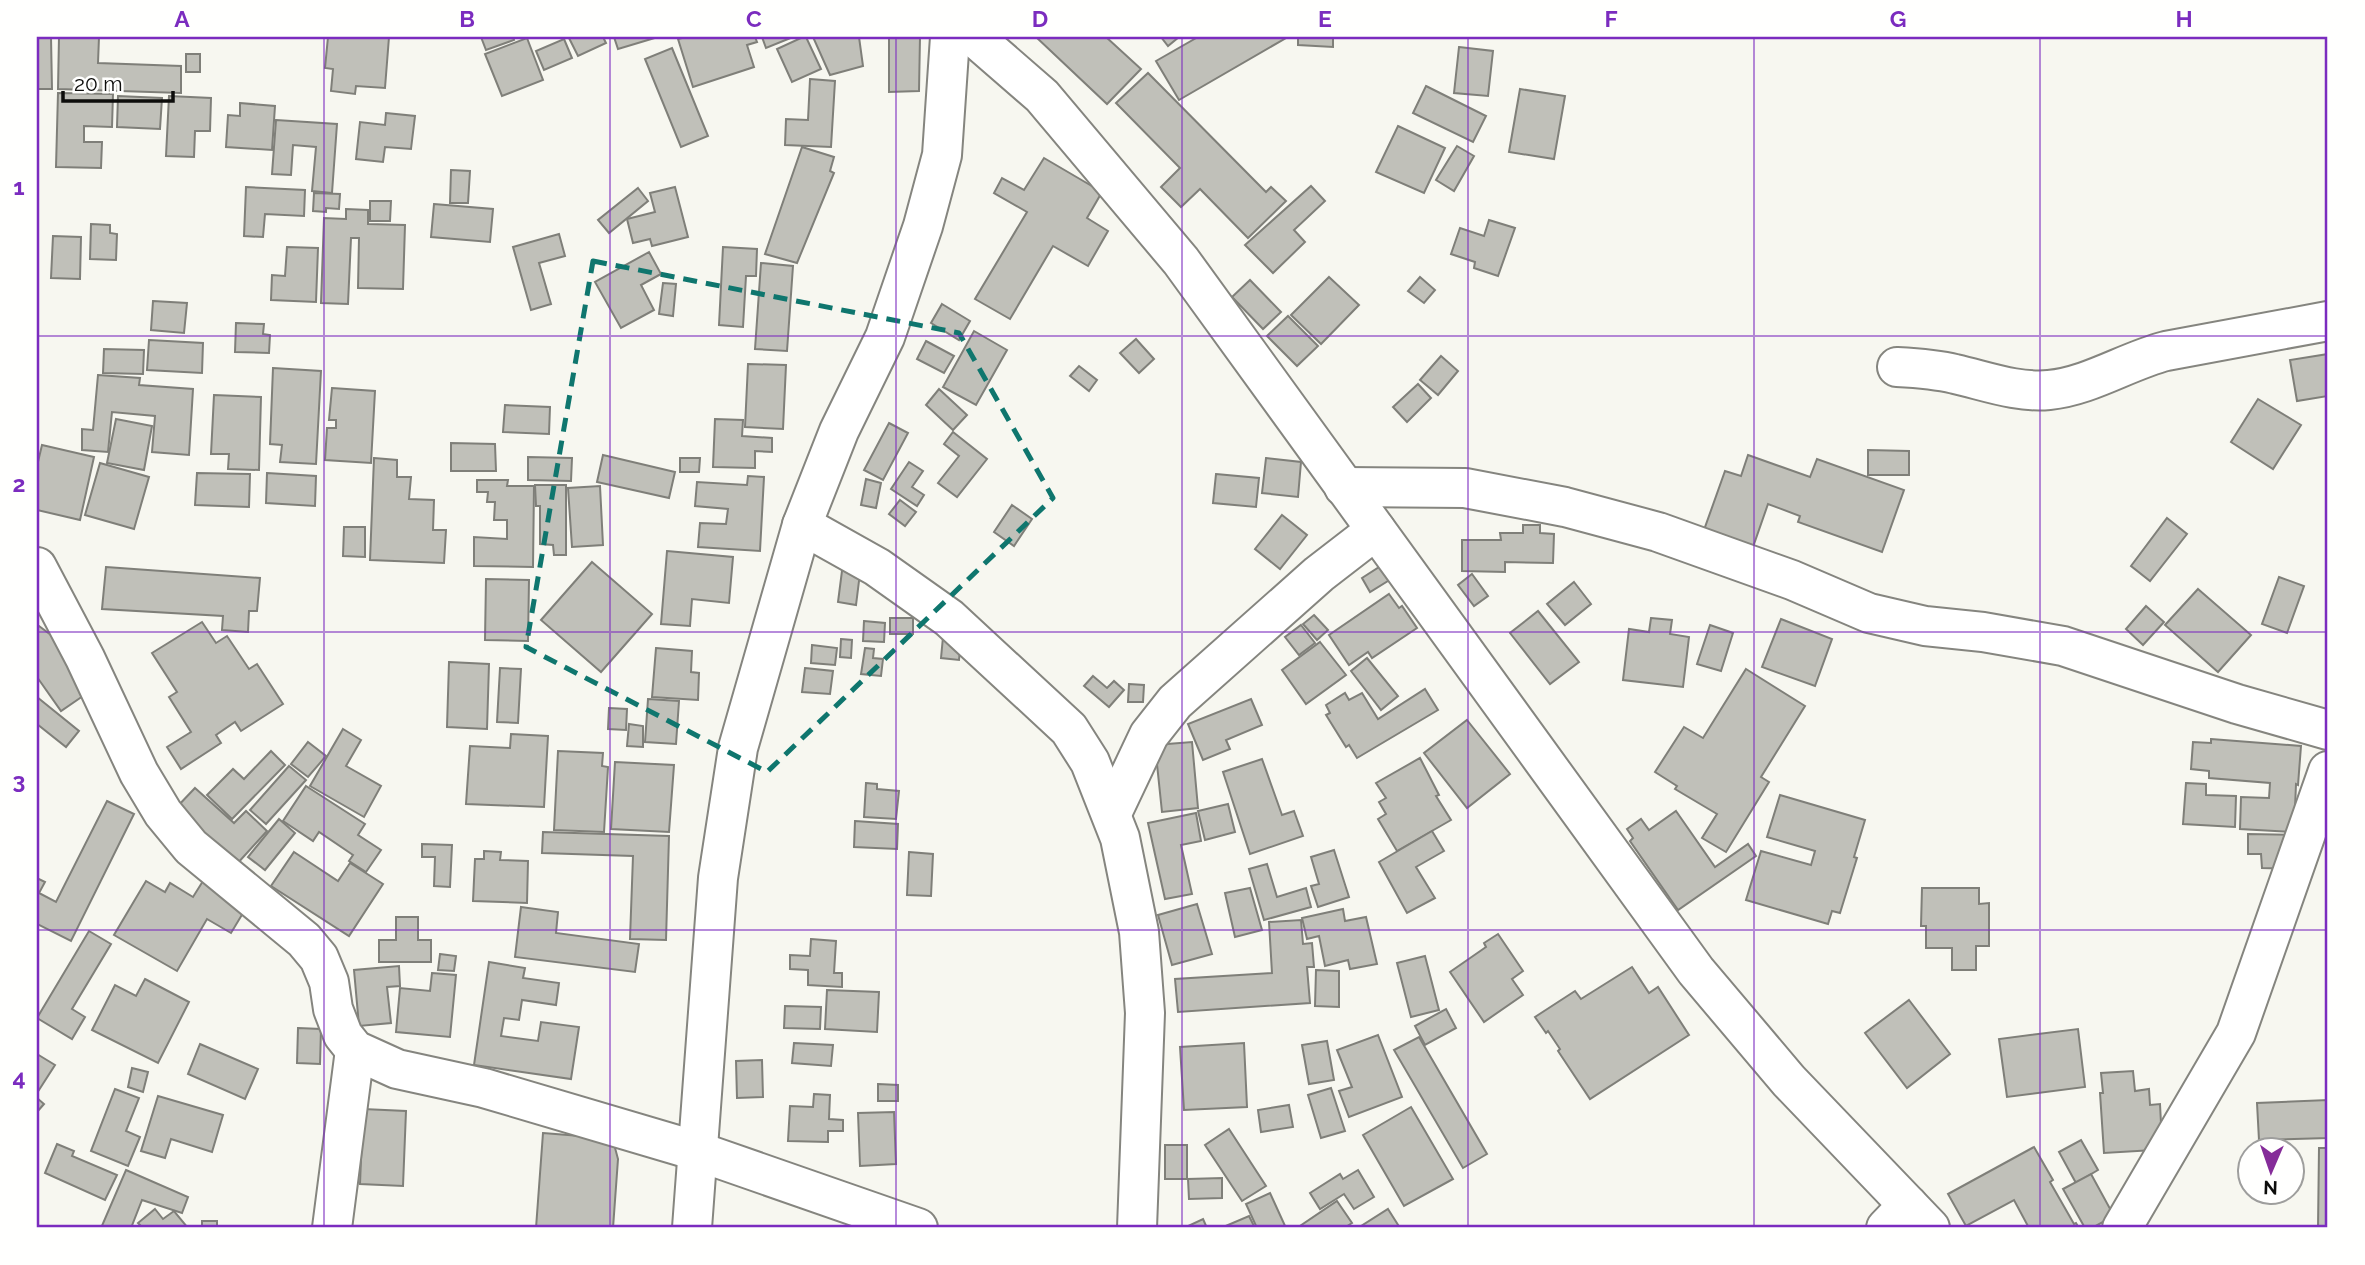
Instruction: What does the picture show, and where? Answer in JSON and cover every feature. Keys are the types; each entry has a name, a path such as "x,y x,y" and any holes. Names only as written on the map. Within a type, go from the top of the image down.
{"street":[{"path":"692,1228 718,878 738,748 802,525 839,431 885,337 923,226 942,155 950,37"},
{"path":"974,37 1042,96 1181,261 1696,971 1908,1221"},
{"path":"1896,367 1926,368 2022,390 2051,390 2090,379 2149,355 2328,321"},
{"path":"1344,486 1465,488 1564,507 1658,532 1792,580 1869,613 1925,626 1983,632 2063,646 2237,704 2328,730"},
{"path":"802,525 911,590 989,653 1069,729 1090,762 1120,838 1139,932 1145,1013 1137,1228"},
{"path":"1112,813 1149,735 1175,702 1319,573 1376,530"},
{"path":"37,567 85,658 139,773 163,813 191,847 304,940 319,958 329,982 332,1009 343,1035 355,1050 397,1069 484,1088 697,1151 918,1228"},
{"path":"2122,1228 2236,1033 2328,771"},
{"path":"332,1228 355,1050"}],"highlighted area":[{"path":"593,261 959,333 1053,498 767,772 526,647"}],"building":[{"path":"37,37 51,37 52,89 37,89"},
{"path":"59,37 99,37 98,63 181,66 181,93 58,89"},
{"path":"328,37 389,37 385,88 356,86 355,94 331,91 333,69 325,68"},
{"path":"481,37 513,37 514,40 486,50"},
{"path":"603,37 606,43 578,56 569,38"},
{"path":"614,37 658,37 618,49"},
{"path":"755,37 757,42 747,45 754,67 693,87 678,39"},
{"path":"762,37 793,37 766,48"},
{"path":"806,37 821,69 792,82 777,49"},
{"path":"813,37 859,37 863,66 830,75"},
{"path":"889,37 920,37 919,91 889,92"},
{"path":"1036,37 1106,37 1141,69 1107,104"},
{"path":"1161,37 1179,37 1168,46"},
{"path":"1198,37 1286,38 1179,100 1156,61"},
{"path":"1298,37 1333,37 1333,47 1298,45"},
{"path":"527,38 543,80 502,96 485,54"},
{"path":"564,39 572,58 544,70 536,51"},
{"path":"1459,47 1493,51 1488,96 1454,93"},
{"path":"672,48 708,136 681,147 645,59"},
{"path":"186,54 200,54 200,72 186,72"},
{"path":"1148,73 1266,192 1271,187 1286,201 1248,238 1200,189 1181,207 1161,187 1180,168 1116,103"},
{"path":"810,79 835,81 831,147 785,145 786,119 808,120"},
{"path":"1426,86 1486,116 1473,142 1413,113"},
{"path":"1520,89 1565,96 1554,159 1509,152"},
{"path":"58,93 113,94 112,127 84,126 84,142 102,142 101,168 56,167"},
{"path":"118,96 162,98 160,129 117,127"},
{"path":"169,96 211,98 210,131 195,131 194,157 166,156"},
{"path":"240,103 275,106 272,150 226,147 228,115 240,116"},
{"path":"386,113 415,116 411,149 385,147 383,162 356,159 360,122 385,125"},
{"path":"276,120 337,124 332,193 312,191 316,147 293,145 291,175 272,174"},
{"path":"1398,126 1445,148 1424,193 1376,172"},
{"path":"1457,146 1474,156 1454,191 1436,180"},
{"path":"802,147 834,157 830,171 834,173 797,263 765,254"},
{"path":"1044,158 1102,192 1087,218 1108,231 1088,266 1053,246 1010,319 975,299 1027,212 994,193 1002,178 1024,190"},
{"path":"451,170 470,171 468,203 450,203"},
{"path":"1311,186 1325,201 1294,230 1305,242 1273,273 1245,245"},
{"path":"246,187 305,190 304,216 265,214 263,237 244,236"},
{"path":"675,187 688,237 652,246 650,239 633,243 627,219 655,212 650,193"},
{"path":"638,188 648,201 609,233 598,220"},
{"path":"314,193 340,194 339,209 313,211"},
{"path":"370,201 391,201 390,221 370,221"},
{"path":"434,204 493,209 490,242 431,237"},
{"path":"346,209 368,210 368,224 405,225 403,289 358,288 359,238 351,238 348,304 321,303 324,218 346,219"},
{"path":"1489,220 1515,228 1498,276 1474,268 1475,262 1451,254 1460,228 1484,236"},
{"path":"91,224 110,225 110,233 117,234 116,260 90,259"},
{"path":"559,234 565,256 539,263 551,304 531,310 513,247"},
{"path":"53,236 81,237 80,279 51,278"},
{"path":"287,247 318,248 316,302 271,300 272,275 285,276"},
{"path":"723,247 757,249 756,276 746,276 743,327 719,325"},
{"path":"649,252 661,274 641,285 654,310 621,328 595,282"},
{"path":"761,263 793,266 787,351 755,349"},
{"path":"1329,277 1359,305 1321,344 1291,315"},
{"path":"1420,277 1435,290 1424,303 1408,291"},
{"path":"1250,280 1281,312 1263,329 1232,297"},
{"path":"663,283 676,284 673,316 659,314"},
{"path":"153,301 187,303 184,333 151,330"},
{"path":"942,304 970,321 959,340 931,323"},
{"path":"1288,316 1318,346 1297,366 1267,336"},
{"path":"236,323 264,324 263,334 270,335 269,353 235,352"},
{"path":"974,331 1007,350 976,405 943,387"},
{"path":"1136,339 1154,359 1139,373 1120,353"},
{"path":"149,340 203,343 202,373 147,370"},
{"path":"926,341 954,356 944,373 917,359"},
{"path":"104,349 144,350 143,374 103,373"},
{"path":"2328,354 2328,396 2297,401 2290,360"},
{"path":"1441,356 1458,371 1438,395 1420,380"},
{"path":"748,364 786,365 783,429 745,427"},
{"path":"1079,366 1097,380 1089,391 1070,376"},
{"path":"273,368 321,371 316,464 280,462 282,445 270,444"},
{"path":"98,375 140,378 139,385 193,389 189,455 152,452 155,416 112,412 108,452 82,450 82,429 93,430"},
{"path":"1418,384 1431,398 1407,422 1393,407"},
{"path":"332,388 375,391 371,463 325,460 327,428 336,428 336,420 329,420"},
{"path":"939,389 967,415 953,430 926,405"},
{"path":"214,395 261,397 259,470 228,469 229,454 211,454"},
{"path":"2258,399 2301,425 2273,469 2231,442"},
{"path":"505,405 550,407 549,434 503,432"},
{"path":"116,419 152,426 144,470 107,463"},
{"path":"715,419 743,420 742,436 772,438 772,452 755,451 755,468 713,467"},
{"path":"889,423 908,433 883,480 864,470"},
{"path":"953,432 987,459 957,497 938,483 959,456 944,444"},
{"path":"451,443 495,444 496,471 451,471"},
{"path":"42,445 94,457 80,520 37,510 37,466"},
{"path":"1868,450 1909,451 1909,475 1868,475"},
{"path":"603,455 675,472 669,498 597,482"},
{"path":"1748,455 1810,477 1817,459 1904,490 1882,552 1798,522 1800,516 1768,504 1753,547 1704,530 1725,471 1741,476"},
{"path":"528,457 572,458 571,481 528,480"},
{"path":"374,458 397,460 397,477 411,477 409,499 434,500 433,530 446,530 444,563 370,560"},
{"path":"680,458 700,458 699,472 680,472"},
{"path":"1266,458 1301,462 1298,497 1262,493"},
{"path":"909,462 923,471 912,487 924,495 917,506 891,489"},
{"path":"100,463 149,477 134,529 85,515"},
{"path":"197,473 250,474 249,507 195,505"},
{"path":"267,473 316,476 315,506 266,503"},
{"path":"1216,474 1259,478 1256,507 1213,503"},
{"path":"748,476 764,477 760,551 698,547 700,523 726,524 728,509 695,506 697,482 747,485"},
{"path":"866,479 881,483 876,508 861,505"},
{"path":"477,480 508,480 507,486 534,486 533,567 474,566 474,537 507,539 507,520 494,520 495,502 487,502 488,492 477,492"},
{"path":"535,485 566,485 566,555 554,555 553,545 540,544 540,506 536,506"},
{"path":"600,486 603,545 572,547 568,488"},
{"path":"900,500 916,512 905,526 889,514"},
{"path":"1012,505 1032,519 1014,546 994,532"},
{"path":"1282,515 1307,535 1280,569 1255,549"},
{"path":"2167,518 2187,534 2150,581 2131,566"},
{"path":"1523,525 1540,525 1540,533 1554,534 1553,563 1505,562 1505,572 1462,571 1462,540 1501,540 1500,533 1523,533"},
{"path":"344,527 365,527 365,557 343,556"},
{"path":"667,551 733,557 729,603 692,599 690,626 661,624"},
{"path":"592,562 652,614 601,672 541,620"},
{"path":"1387,562 1396,576 1370,592 1362,578"},
{"path":"843,563 861,565 856,605 838,602"},
{"path":"106,567 260,578 257,611 249,611 248,632 222,630 223,616 102,609"},
{"path":"1472,574 1488,596 1474,606 1458,585"},
{"path":"2279,577 2304,586 2287,633 2262,624"},
{"path":"486,579 529,580 528,641 485,640"},
{"path":"1574,582 1591,604 1565,625 1547,604"},
{"path":"2198,589 2251,635 2218,672 2165,625"},
{"path":"1389,594 1399,608 1402,606 1417,628 1372,658 1368,652 1349,665 1329,635"},
{"path":"2146,606 2164,622 2143,645 2126,629"},
{"path":"1538,611 1579,662 1550,684 1510,633"},
{"path":"1314,615 1328,630 1317,640 1303,624"},
{"path":"890,618 913,618 913,634 890,634"},
{"path":"1651,618 1672,620 1670,634 1689,637 1683,687 1623,680 1629,629 1649,632"},
{"path":"1781,619 1832,639 1815,686 1762,667"},
{"path":"864,621 885,623 884,642 863,641"},
{"path":"202,622 216,643 227,636 249,669 257,664 283,704 241,731 235,722 216,735 221,743 181,769 167,747 191,732 169,697 177,692 152,653"},
{"path":"1301,625 1315,643 1299,655 1285,637"},
{"path":"1710,625 1733,633 1721,671 1697,664"},
{"path":"39,626 55,638 83,696 61,711 37,677"},
{"path":"943,637 961,639 959,660 941,658"},
{"path":"841,639 852,640 851,658 840,657"},
{"path":"1320,642 1346,675 1306,704 1282,670"},
{"path":"812,645 837,648 835,665 811,663"},
{"path":"656,648 692,651 691,672 699,673 698,700 652,697"},
{"path":"865,648 874,649 873,658 883,659 881,676 861,674"},
{"path":"1367,658 1398,696 1381,710 1351,671"},
{"path":"449,662 489,664 487,729 447,727"},
{"path":"500,668 521,669 518,723 497,722"},
{"path":"805,668 833,671 830,694 802,692"},
{"path":"1746,669 1805,706 1761,777 1769,782 1726,852 1702,838 1717,814 1675,789 1677,786 1655,772 1684,727 1703,738"},
{"path":"1093,676 1107,688 1114,681 1124,690 1109,707 1084,686"},
{"path":"1129,684 1144,685 1143,702 1128,702"},
{"path":"1425,689 1438,710 1357,758 1349,745 1346,747 1326,715 1330,713 1326,705 1345,693 1349,700 1362,693 1378,719"},
{"path":"37,697 79,731 66,747 37,724"},
{"path":"648,699 679,701 676,744 645,742"},
{"path":"1251,699 1262,725 1226,740 1230,749 1203,760 1188,724"},
{"path":"609,708 627,709 626,730 608,729"},
{"path":"1467,720 1510,774 1467,808 1424,753"},
{"path":"629,724 643,726 643,747 627,746"},
{"path":"343,729 361,740 346,766 381,786 364,817 310,786"},
{"path":"511,734 548,736 544,807 466,804 470,746 510,748"},
{"path":"2211,739 2301,746 2294,832 2240,829 2241,797 2269,798 2270,783 2209,778 2209,771 2191,769 2193,742 2211,743"},
{"path":"308,742 326,756 308,777 291,764"},
{"path":"1192,742 1198,808 1162,812 1155,745"},
{"path":"271,751 285,765 232,819 207,795 233,769 244,779"},
{"path":"558,751 603,753 602,766 608,767 604,832 554,830"},
{"path":"1420,758 1439,795 1436,796 1451,820 1397,851 1378,819 1386,814 1379,802 1386,798 1376,783"},
{"path":"1262,759 1282,815 1294,811 1303,836 1250,854 1223,772"},
{"path":"615,762 674,765 669,832 611,829"},
{"path":"289,766 306,780 266,824 250,810"},
{"path":"866,783 877,784 877,789 899,791 896,819 864,817"},
{"path":"2186,783 2206,784 2206,795 2236,796 2235,827 2183,824"},
{"path":"306,786 365,824 358,835 381,850 366,872 349,861 353,855 319,832 313,841 283,821"},
{"path":"195,788 234,823 246,811 267,831 236,865 174,810"},
{"path":"1780,795 1865,820 1854,857 1857,858 1840,913 1832,911 1828,924 1746,900 1761,851 1811,865 1815,851 1767,837"},
{"path":"107,801 134,814 71,941 37,924 37,878 45,882 39,893 56,902"},
{"path":"1228,804 1235,832 1205,840 1198,811"},
{"path":"1676,811 1715,867 1748,844 1756,856 1678,910 1630,841 1633,838 1627,829 1641,819 1649,830"},
{"path":"1196,813 1201,841 1181,845 1192,894 1165,899 1148,823"},
{"path":"279,819 295,833 265,870 248,857"},
{"path":"855,821 898,824 897,849 854,847"},
{"path":"1432,831 1444,851 1416,867 1435,898 1407,913 1379,862"},
{"path":"543,832 669,836 666,940 630,939 633,856 542,853"},
{"path":"2248,834 2294,835 2294,869 2262,868 2261,854 2248,854"},
{"path":"422,844 452,845 450,887 434,886 435,857 422,857"},
{"path":"1334,850 1349,897 1318,907 1311,886 1319,884 1311,857"},
{"path":"484,851 501,852 500,860 528,861 527,903 473,901 475,859 484,859"},
{"path":"294,852 338,881 350,863 383,884 349,936 271,886"},
{"path":"909,852 933,854 931,896 907,895"},
{"path":"1267,864 1277,897 1306,888 1311,907 1264,920 1249,869"},
{"path":"208,873 252,898 231,933 207,919 177,971 114,935 146,881 165,892 170,883 193,897"},
{"path":"1250,888 1262,930 1235,937 1225,893"},
{"path":"1922,888 1979,888 1979,904 1989,903 1989,946 1976,946 1976,970 1952,970 1952,948 1926,948 1926,926 1921,926"},
{"path":"1197,904 1212,954 1172,965 1158,915"},
{"path":"521,907 558,912 556,933 639,944 635,972 515,957"},
{"path":"1343,909 1345,921 1366,917 1377,964 1350,969 1348,960 1325,966 1319,936 1307,939 1302,918"},
{"path":"396,917 418,917 418,940 431,940 431,962 379,962 379,940 396,940"},
{"path":"1301,920 1303,944 1312,943 1314,967 1307,967 1310,1003 1178,1012 1175,979 1272,973 1269,922"},
{"path":"89,931 111,944 72,1009 85,1017 72,1039 37,1018"},
{"path":"1498,934 1523,971 1512,979 1523,995 1484,1022 1450,972 1486,947 1484,943"},
{"path":"811,939 836,941 834,973 842,973 842,987 808,985 808,970 790,969 790,955 810,956"},
{"path":"440,954 456,956 454,971 438,970"},
{"path":"1425,956 1439,1010 1411,1017 1397,963"},
{"path":"489,962 525,968 523,978 559,983 556,1005 522,1000 519,1020 504,1018 501,1036 538,1041 541,1022 579,1027 571,1079 474,1065"},
{"path":"399,966 400,986 387,987 391,1023 359,1026 354,970"},
{"path":"1632,967 1649,993 1658,987 1689,1035 1590,1099 1548,1031 1546,1033 1535,1017 1575,991 1581,999"},
{"path":"1316,970 1339,971 1339,1007 1315,1006"},
{"path":"432,973 456,975 450,1037 396,1032 400,988 430,991"},
{"path":"145,979 189,1002 158,1063 92,1030 115,985 136,996"},
{"path":"827,990 879,992 877,1032 825,1029"},
{"path":"1909,1000 1950,1054 1907,1088 1865,1033"},
{"path":"785,1006 821,1007 820,1029 784,1028"},
{"path":"1446,1009 1456,1028 1425,1045 1415,1026"},
{"path":"298,1028 321,1029 320,1064 297,1063"},
{"path":"2078,1029 2085,1087 2007,1097 1999,1039"},
{"path":"1378,1035 1402,1097 1349,1117 1339,1091 1352,1087 1337,1050"},
{"path":"1419,1037 1487,1154 1463,1168 1394,1050"},
{"path":"1327,1041 1334,1080 1309,1084 1302,1045"},
{"path":"794,1043 833,1045 831,1066 792,1063"},
{"path":"1244,1043 1247,1107 1184,1110 1180,1047"},
{"path":"200,1044 258,1069 245,1099 188,1074"},
{"path":"37,1054 55,1065 39,1090 37,1088"},
{"path":"762,1060 763,1097 737,1098 736,1061"},
{"path":"132,1068 148,1072 143,1092 128,1087"},
{"path":"2133,1071 2135,1091 2149,1089 2150,1105 2160,1104 2162,1143 2154,1150 2104,1153 2101,1073"},
{"path":"878,1084 898,1085 898,1101 878,1101"},
{"path":"1331,1088 1345,1131 1321,1138 1308,1095"},
{"path":"115,1089 139,1098 126,1131 140,1137 128,1166 91,1151"},
{"path":"814,1094 830,1095 829,1119 843,1120 843,1131 828,1131 828,1142 788,1141 790,1106 813,1107"},
{"path":"158,1096 223,1115 212,1152 171,1139 165,1158 141,1151"},
{"path":"37,1098 44,1104 37,1112"},
{"path":"2328,1100 2328,1138 2259,1136 2257,1103"},
{"path":"1289,1105 1293,1127 1261,1132 1258,1110"},
{"path":"1411,1107 1453,1179 1404,1206 1363,1135"},
{"path":"363,1109 406,1111 403,1186 360,1184"},
{"path":"894,1112 896,1164 860,1166 858,1113"},
{"path":"1229,1129 1266,1186 1242,1201 1205,1145"},
{"path":"543,1133 605,1138 614,1144 618,1159 613,1228 536,1228"},
{"path":"2081,1140 2098,1170 2076,1183 2059,1152"},
{"path":"57,1144 74,1151 72,1156 117,1175 105,1200 45,1173"},
{"path":"1165,1145 1187,1145 1187,1179 1165,1179"},
{"path":"2034,1147 2053,1180 2050,1182 2079,1228 2029,1228 2014,1200 1966,1226 1948,1194"},
{"path":"2319,1148 2328,1148 2328,1228 2318,1228"},
{"path":"126,1170 188,1197 182,1213 142,1200 131,1228 101,1228"},
{"path":"1358,1170 1374,1197 1354,1209 1344,1194 1320,1209 1310,1193 1340,1174 1343,1179"},
{"path":"2091,1174 2114,1216 2092,1228 2085,1228 2063,1189"},
{"path":"1222,1178 1222,1198 1189,1199 1188,1179"},
{"path":"1270,1193 1286,1228 1257,1228 1246,1204"},
{"path":"1337,1201 1352,1223 1344,1228 1297,1228"},
{"path":"155,1209 163,1219 174,1211 188,1228 143,1228 138,1223"},
{"path":"1388,1209 1400,1228 1358,1228"},
{"path":"1249,1216 1255,1228 1221,1228"},
{"path":"1203,1219 1207,1228 1184,1228"},
{"path":"202,1221 217,1221 217,1228 202,1228"}]}
